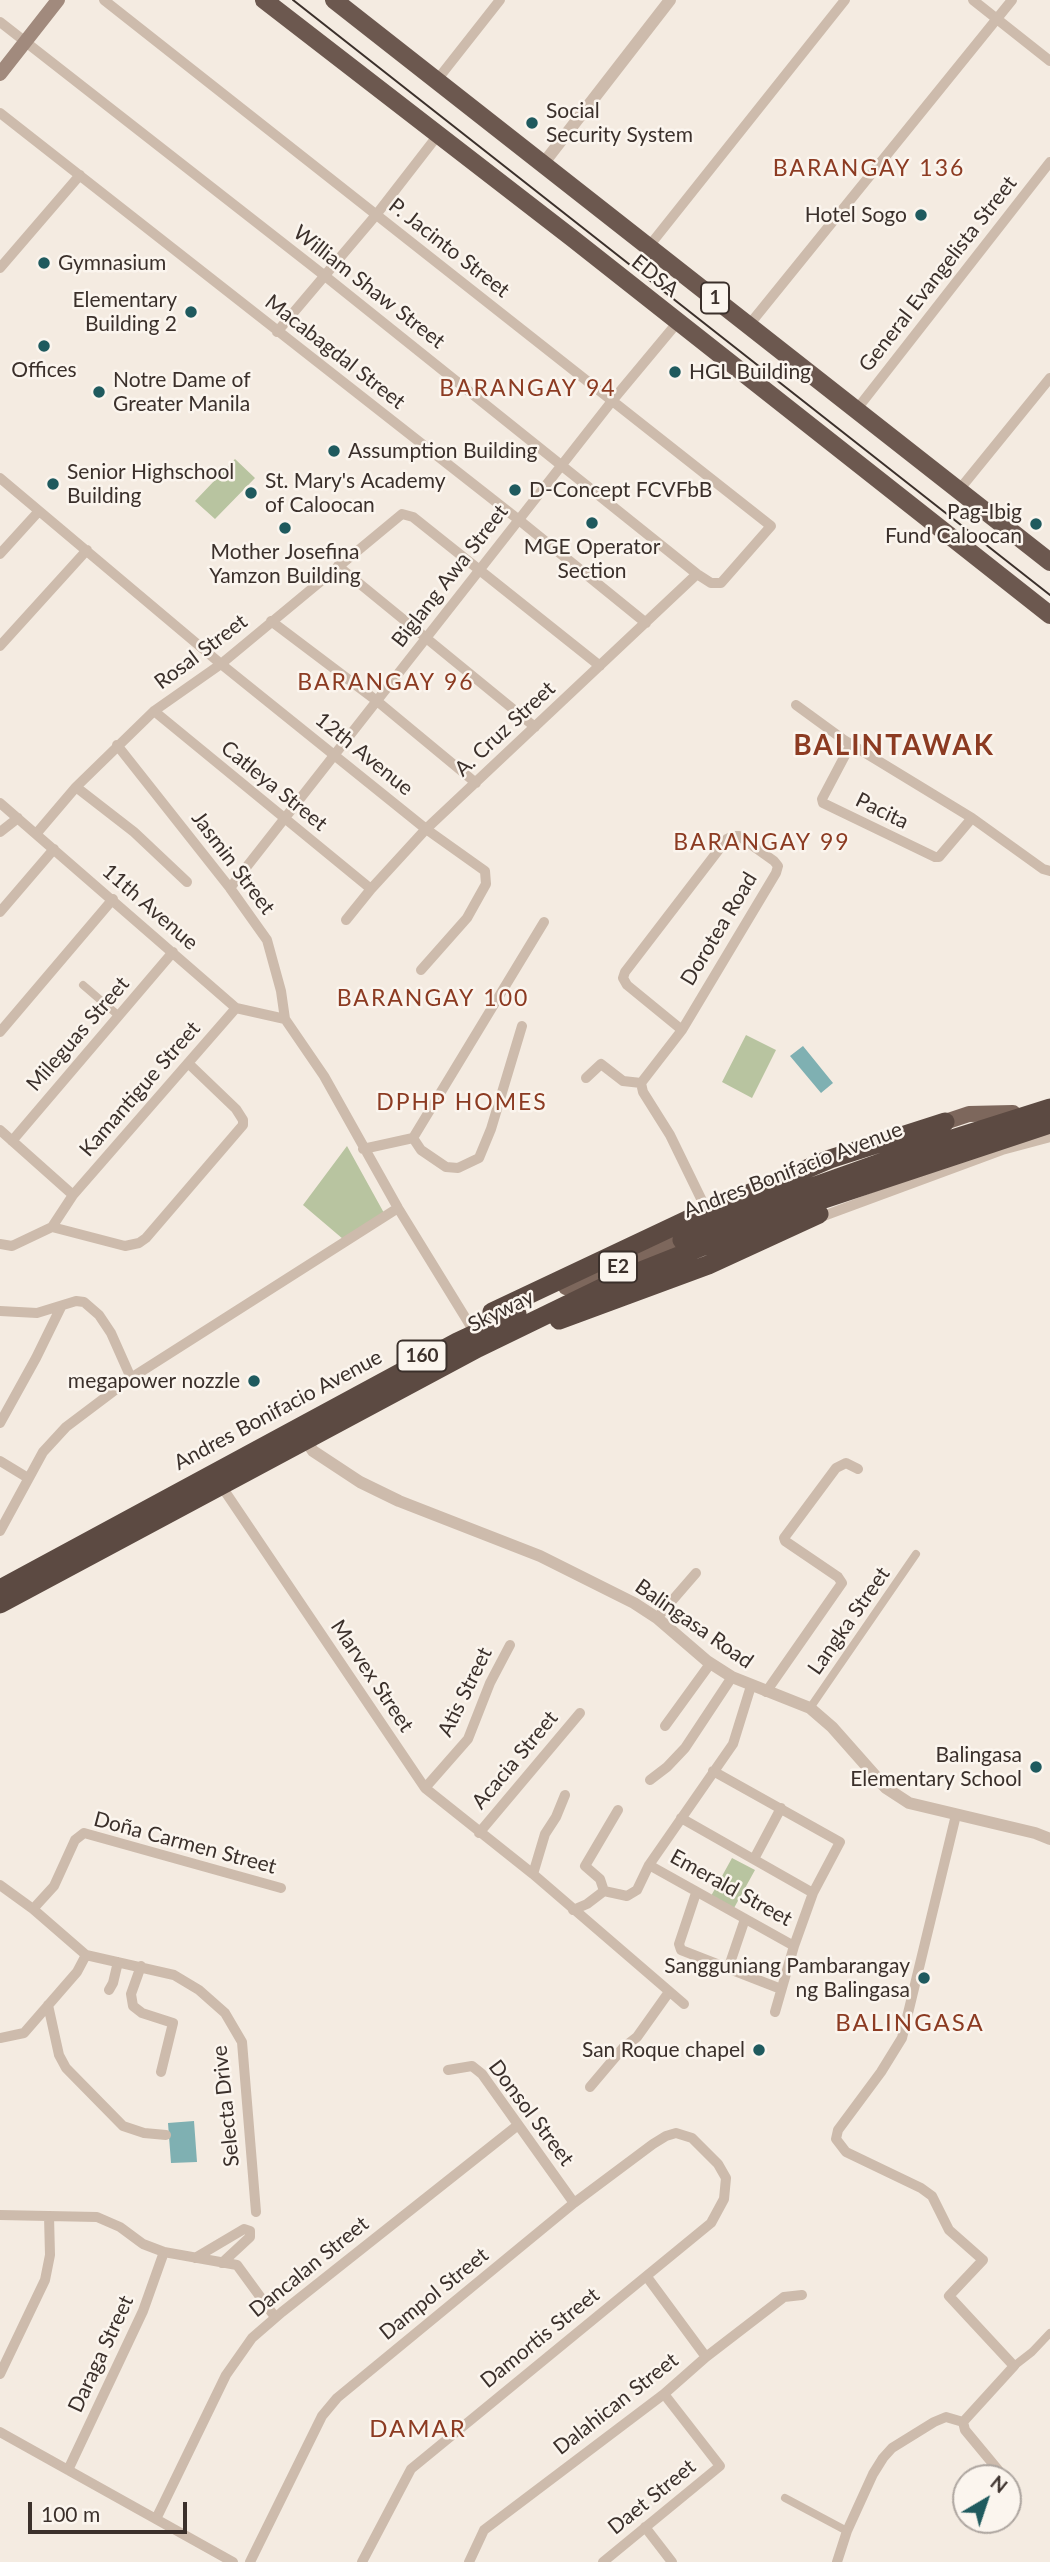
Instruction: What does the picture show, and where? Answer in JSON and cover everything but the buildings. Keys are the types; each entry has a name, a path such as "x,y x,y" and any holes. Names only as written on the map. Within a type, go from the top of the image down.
{"highway":[{"name":"EDSA","path":"264,0 1050,615"},
{"path":"325,0 352,21 380,34"},
{"name":"EDSA","path":"334,0 1050,562"},
{"name":"Skyway","path":"0,1586 469,1340 615,1269 753,1209 911,1152 1050,1108"},
{"path":"469,1340 493,1311 687,1220 830,1159 945,1122"},
{"name":"Skyway","path":"0,1606 469,1340 760,1222 905,1170 1050,1124"},
{"path":"469,1340 592,1309 708,1265 803,1220 907,1180 1002,1150"}],"main road":[{"path":"0,74 58,0"},
{"name":"Andres Bonifacio Avenue","path":"0,1586 210,1471 469,1340 712,1223 862,1161 1050,1101"},
{"path":"917,1144 945,1122 969,1114 1013,1113"},
{"name":"Andres Bonifacio Avenue","path":"0,1606 543,1318 749,1228 998,1138 1050,1124"}],"street":[{"name":"P. Jacinto Street","path":"104,0 771,526 721,583 711,583 697,574"},
{"path":"437,79 500,0"},
{"path":"543,164 670,0"},
{"path":"650,246 845,0"},
{"path":"973,0 1050,61"},
{"path":"749,325 1012,0"},
{"name":"William Shaw Street","path":"0,22 325,276 697,574"},
{"name":"Macabagdal Street","path":"0,113 646,622"},
{"path":"277,332 376,215 438,135"},
{"name":"General Evangelista Street","path":"857,409 1050,162"},
{"path":"0,268 80,175"},
{"name":"Biglang Awa Street","path":"230,888 612,401 677,323"},
{"path":"959,490 1050,378"},
{"name":"12th Avenue","path":"0,478 221,664 426,829 483,868 487,877 486,884 467,918 421,970"},
{"path":"0,554 39,511"},
{"name":"Rosal Street","path":"36,834 76,787 154,711 221,664 402,514 413,517 479,570"},
{"path":"0,646 87,550"},
{"path":"338,566 535,727"},
{"path":"479,570 600,666"},
{"name":"A. Cruz Street","path":"346,920 426,829 697,574"},
{"path":"271,621 377,701 476,783"},
{"path":"796,705 851,744 971,818 1050,872"},
{"name":"Catleya Street","path":"154,711 371,889"},
{"name":"Pacita","path":"851,744 822,799 823,803 935,857 939,857 971,818"},
{"name":"Jasmin Street","path":"117,745 230,888 267,940 281,991 285,1019"},
{"path":"76,787 134,832 187,882"},
{"name":"11th Avenue","path":"0,803 236,1008 285,1019"},
{"path":"0,832 18,818"},
{"name":"Dorotea Road","path":"641,1083 682,1030 778,866 739,836 727,839 623,978 627,985 682,1030"},
{"path":"0,912 54,849"},
{"path":"0,1032 113,900"},
{"path":"363,1149 413,1138 544,922"},
{"name":"Mileguas Street","path":"12,1141 173,952"},
{"path":"83,985 119,1016"},
{"name":"Kamantigue Street","path":"52,1227 72,1195 236,1008"},
{"path":"285,1019 324,1076 469,1340"},
{"path":"413,1138 421,1150 446,1167 458,1168 479,1158 491,1129 522,1026"},
{"path":"0,1236 6,1245 52,1227 118,1245 131,1246 146,1238 240,1130 243,1120 188,1063"},
{"path":"586,1077 601,1064 623,1081 641,1083 643,1092 670,1135 712,1223"},
{"path":"0,1130 72,1195"},
{"name":"Andres Bonifacio Avenue","path":"543,1318 635,1293 855,1203 1002,1150 1050,1137"},
{"path":"0,1531 43,1451 66,1427 131,1378 398,1208"},
{"path":"0,1311 37,1313 76,1301 84,1302 99,1315 111,1333 131,1378"},
{"path":"0,1423 61,1307"},
{"name":"Balingasa Road","path":"307,1442 313,1451 360,1482 399,1501 540,1556 634,1603 657,1618 710,1664 751,1686 810,1708 832,1727 886,1788 909,1803 1035,1833 1050,1839"},
{"path":"0,1461 28,1478"},
{"path":"766,1692 842,1583 838,1577 784,1538 836,1468 846,1463 858,1469"},
{"name":"Marvex Street","path":"210,1471 425,1788 533,1874 684,2004"},
{"name":"Langka Street","path":"810,1708 916,1554"},
{"path":"657,1618 696,1573"},
{"name":"Atis Street","path":"425,1788 468,1739 490,1683 510,1644"},
{"path":"665,1726 710,1664"},
{"path":"650,1780 685,1748 732,1677"},
{"path":"573,1910 587,1904 604,1891 627,1896 633,1894 649,1865 733,1744 751,1686"},
{"name":"Acacia Street","path":"479,1833 580,1713"},
{"path":"713,1771 841,1842 813,1893 775,2012"},
{"path":"533,1874 545,1834 565,1795"},
{"path":"754,1859 781,1808"},
{"path":"604,1891 600,1879 585,1866 618,1810"},
{"path":"956,1815 902,2038 881,2073 838,2130 836,2139 846,2151 932,2196 948,2230 983,2260 949,2296 1014,2366"},
{"path":"681,1818 813,1893"},
{"name":"Doña Carmen Street","path":"33,1909 54,1885 79,1835 91,1833 281,1888"},
{"name":"Emerald Street","path":"649,1865 794,1946"},
{"name":"Selecta Drive","path":"0,1885 33,1909 86,1955 174,1975 199,1990 225,2013 242,2042 256,2212"},
{"path":"696,1893 679,1947 681,1950 781,1989"},
{"path":"728,1969 745,1919"},
{"path":"0,2038 24,2034 77,1972 86,1955"},
{"path":"109,1990 118,1962"},
{"path":"141,1966 131,1994 134,2006 142,2012 173,2023 162,2072"},
{"path":"590,2087 623,2048 637,2037 669,1992"},
{"path":"48,2005 59,2055 66,2068 123,2126 144,2133 166,2135"},
{"name":"Donsol Street","path":"448,2070 472,2066 482,2074 575,2203"},
{"name":"Dancalan Street","path":"156,2519 226,2375 252,2338 519,2125"},
{"name":"Dampol Street","path":"250,2562 321,2416 337,2398 575,2203 666,2136 676,2133 692,2138 707,2151"},
{"name":"Damortis Street","path":"362,2562 411,2469 647,2277 719,2213 724,2199 726,2178 707,2151"},
{"path":"0,2215 97,2217 120,2227 143,2244 164,2252 237,2265 275,2317"},
{"path":"0,2374 46,2280 50,2255 49,2216"},
{"path":"195,2258 244,2229 250,2231 250,2237 222,2263"},
{"name":"Daraga Street","path":"68,2470 144,2311 164,2252"},
{"path":"647,2277 706,2357"},
{"name":"Dalahican Street","path":"469,2562 484,2530 664,2394 706,2357 784,2297 802,2295"},
{"path":"963,2422 1014,2366 1050,2333"},
{"name":"Daet Street","path":"603,2562 720,2466 664,2394"},
{"path":"837,2562 847,2531 873,2474 892,2448 946,2417 963,2422"},
{"path":"963,2422 965,2430 993,2464"},
{"path":"0,2432 233,2562"},
{"path":"785,2498 847,2531"},
{"path":"645,2527 672,2562"}],"green space":[{"path":"235,459 255,478 215,519 195,501"},
{"path":"746,1035 776,1050 752,1098 722,1082"},
{"path":"347,1146 384,1213 343,1239 303,1205"},
{"path":"732,1858 755,1870 734,1908 711,1896"}],"water":[{"path":"803,1046 833,1083 821,1093 790,1056"},
{"path":"194,2121 197,2162 171,2163 168,2123"}],"tram line":[{"path":"293,0 1050,595"}],"place":[{"name":"Social Security System","path":"532,123"},
{"name":"Hotel Sogo","path":"921,215"},
{"name":"Gymnasium","path":"44,263"},
{"name":"Elementary Building 2","path":"191,312"},
{"name":"Offices","path":"44,346"},
{"name":"HGL Building","path":"675,372"},
{"name":"Notre Dame of Greater Manila","path":"99,392"},
{"name":"Assumption Building","path":"334,451"},
{"name":"Senior Highschool Building","path":"53,484"},
{"name":"D-Concept FCVFbB","path":"515,490"},
{"name":"St. Mary's Academy of Caloocan","path":"251,493"},
{"name":"MGE Operator Section","path":"592,523"},
{"name":"Pag-Ibig Fund Caloocan","path":"1036,524"},
{"name":"Mother Josefina Yamzon Building","path":"285,528"},
{"name":"megapower nozzle","path":"254,1381"},
{"name":"Balingasa Elementary School","path":"1036,1767"},
{"name":"Sangguniang Pambarangay ng Balingasa","path":"924,1978"},
{"name":"San Roque chapel","path":"759,2050"}],"district":[{"name":"BARANGAY 136","path":"869,169"},
{"name":"BARANGAY 94","path":"528,389"},
{"name":"BARANGAY 96","path":"386,683"},
{"name":"BALINTAWAK","path":"894,746"},
{"name":"BARANGAY 99","path":"762,843"},
{"name":"BARANGAY 100","path":"433,999"},
{"name":"DPHP HOMES","path":"462,1103"},
{"name":"BALINGASA","path":"910,2023"},
{"name":"DAMAR","path":"418,2429"}]}
